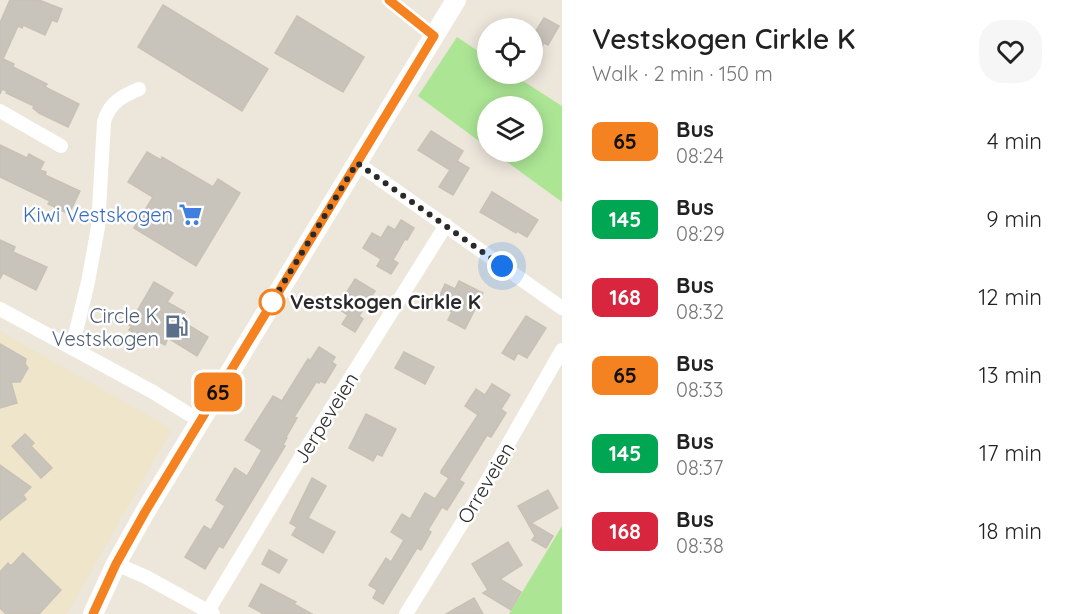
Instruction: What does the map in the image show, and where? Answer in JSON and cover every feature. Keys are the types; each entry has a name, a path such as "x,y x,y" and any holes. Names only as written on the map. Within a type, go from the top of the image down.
{"main road":[{"path":"93,614 116,564 145,512 456,0"}],"street":[{"path":"389,0 434,36"},
{"path":"72,348 98,227 104,122 111,106 124,96 139,89"},
{"path":"0,111 61,146"},
{"path":"357,163 562,308"},
{"name":"Jerpeveien","path":"211,613 309,445 446,225"},
{"path":"0,309 153,392 200,421"},
{"name":"Orreveien","path":"406,614 472,507 562,350"},
{"path":"116,564 146,577 211,613"}],"shaded area":[{"path":"0,331 172,429 67,614 0,614"}],"green space":[{"path":"457,37 477,50 477,84 528,84 562,106 562,202 507,162 543,162 543,96 477,96 477,140 418,96"},
{"path":"562,526 562,614 509,614"}],"building":[{"path":"10,0 39,0 62,9 57,22 52,20 45,35 23,25 22,28 18,26 3,59 14,64 13,67 47,84 45,87 79,104 68,127 39,113 33,108 34,106 6,93 7,91 2,89 0,94 0,23"},
{"path":"163,5 268,69 242,111 138,47"},
{"path":"297,16 364,57 343,92 275,53"},
{"path":"544,18 559,26 548,45 543,45"},
{"path":"431,131 463,151 457,161 469,168 453,195 439,187 450,170 418,150"},
{"path":"0,145 27,158 29,154 44,162 40,170 46,172 45,175 80,191 69,214 48,204 50,201 0,177"},
{"path":"147,152 161,160 162,157 213,187 218,179 240,193 196,266 134,228 153,197 128,182"},
{"path":"492,192 538,220 527,237 480,212"},
{"path":"401,220 414,228 393,260 398,263 391,274 377,266 381,259 363,248 372,233 381,238 388,226 395,230"},
{"path":"0,240 15,247 13,252 47,267 36,290 3,273 0,279"},
{"path":"355,279 375,291 359,316 363,319 355,332 342,324 348,315 337,308"},
{"path":"459,281 483,293 465,329 448,320 452,312 436,304 445,284 455,289"},
{"path":"154,282 173,293 167,302 185,312 180,320 208,337 197,356 168,338 165,345 148,336 146,340 129,330 132,326 129,325"},
{"path":"526,316 546,328 527,358 518,353 514,360 502,353"},
{"path":"0,344 26,359 25,364 28,368 20,382 11,382 17,403 0,408"},
{"path":"319,347 335,357 332,362 336,365 325,383 316,382 294,417 297,418 286,437 283,445 285,446 223,548 219,546 205,569 185,557 204,526 211,530 225,506 216,500 235,468 247,476 262,450 245,440 273,396 282,401 308,359 310,361"},
{"path":"404,352 434,367 425,384 395,368"},
{"path":"492,384 510,395 501,409 506,413 491,437 487,435 459,480 464,483 447,510 442,507 428,530 431,532 421,550 417,548 383,604 373,598 377,590 369,585 386,558 391,562 404,540 391,532 402,514 410,519 425,493 435,499 449,478 441,471 478,415 465,406 476,389 485,395"},
{"path":"366,414 396,429 382,456 377,454 373,461 349,448"},
{"path":"25,434 34,443 31,446 52,468 41,478 12,446"},
{"path":"0,465 31,487 23,495 26,499 0,520"},
{"path":"312,478 326,486 308,518 335,532 323,553 292,535 297,527 290,523"},
{"path":"548,490 558,508 531,523 553,536 546,548 532,540 535,536 518,506"},
{"path":"508,542 522,565 500,579 521,592 511,610 483,593 488,590 472,564"},
{"path":"269,550 287,560 279,573 262,564"},
{"path":"23,553 61,590 39,614 6,614 0,608 0,572 8,563 11,566"},
{"path":"261,584 296,602 294,604 312,614 264,614 249,606"},
{"path":"474,598 483,614 446,614"}],"bus line":[{"name":"65","path":"93,614 116,564 145,512 434,36 389,0"}],"place":[{"name":"Kiwi Vestskogen","path":"191,215"},
{"name":"Vestskogen Cirkle K","path":"272,302"},
{"name":"Circle K Vestskogen","path":"177,327"}],"route":[{"path":"272,302 270,305 357,163 502,266"}]}
